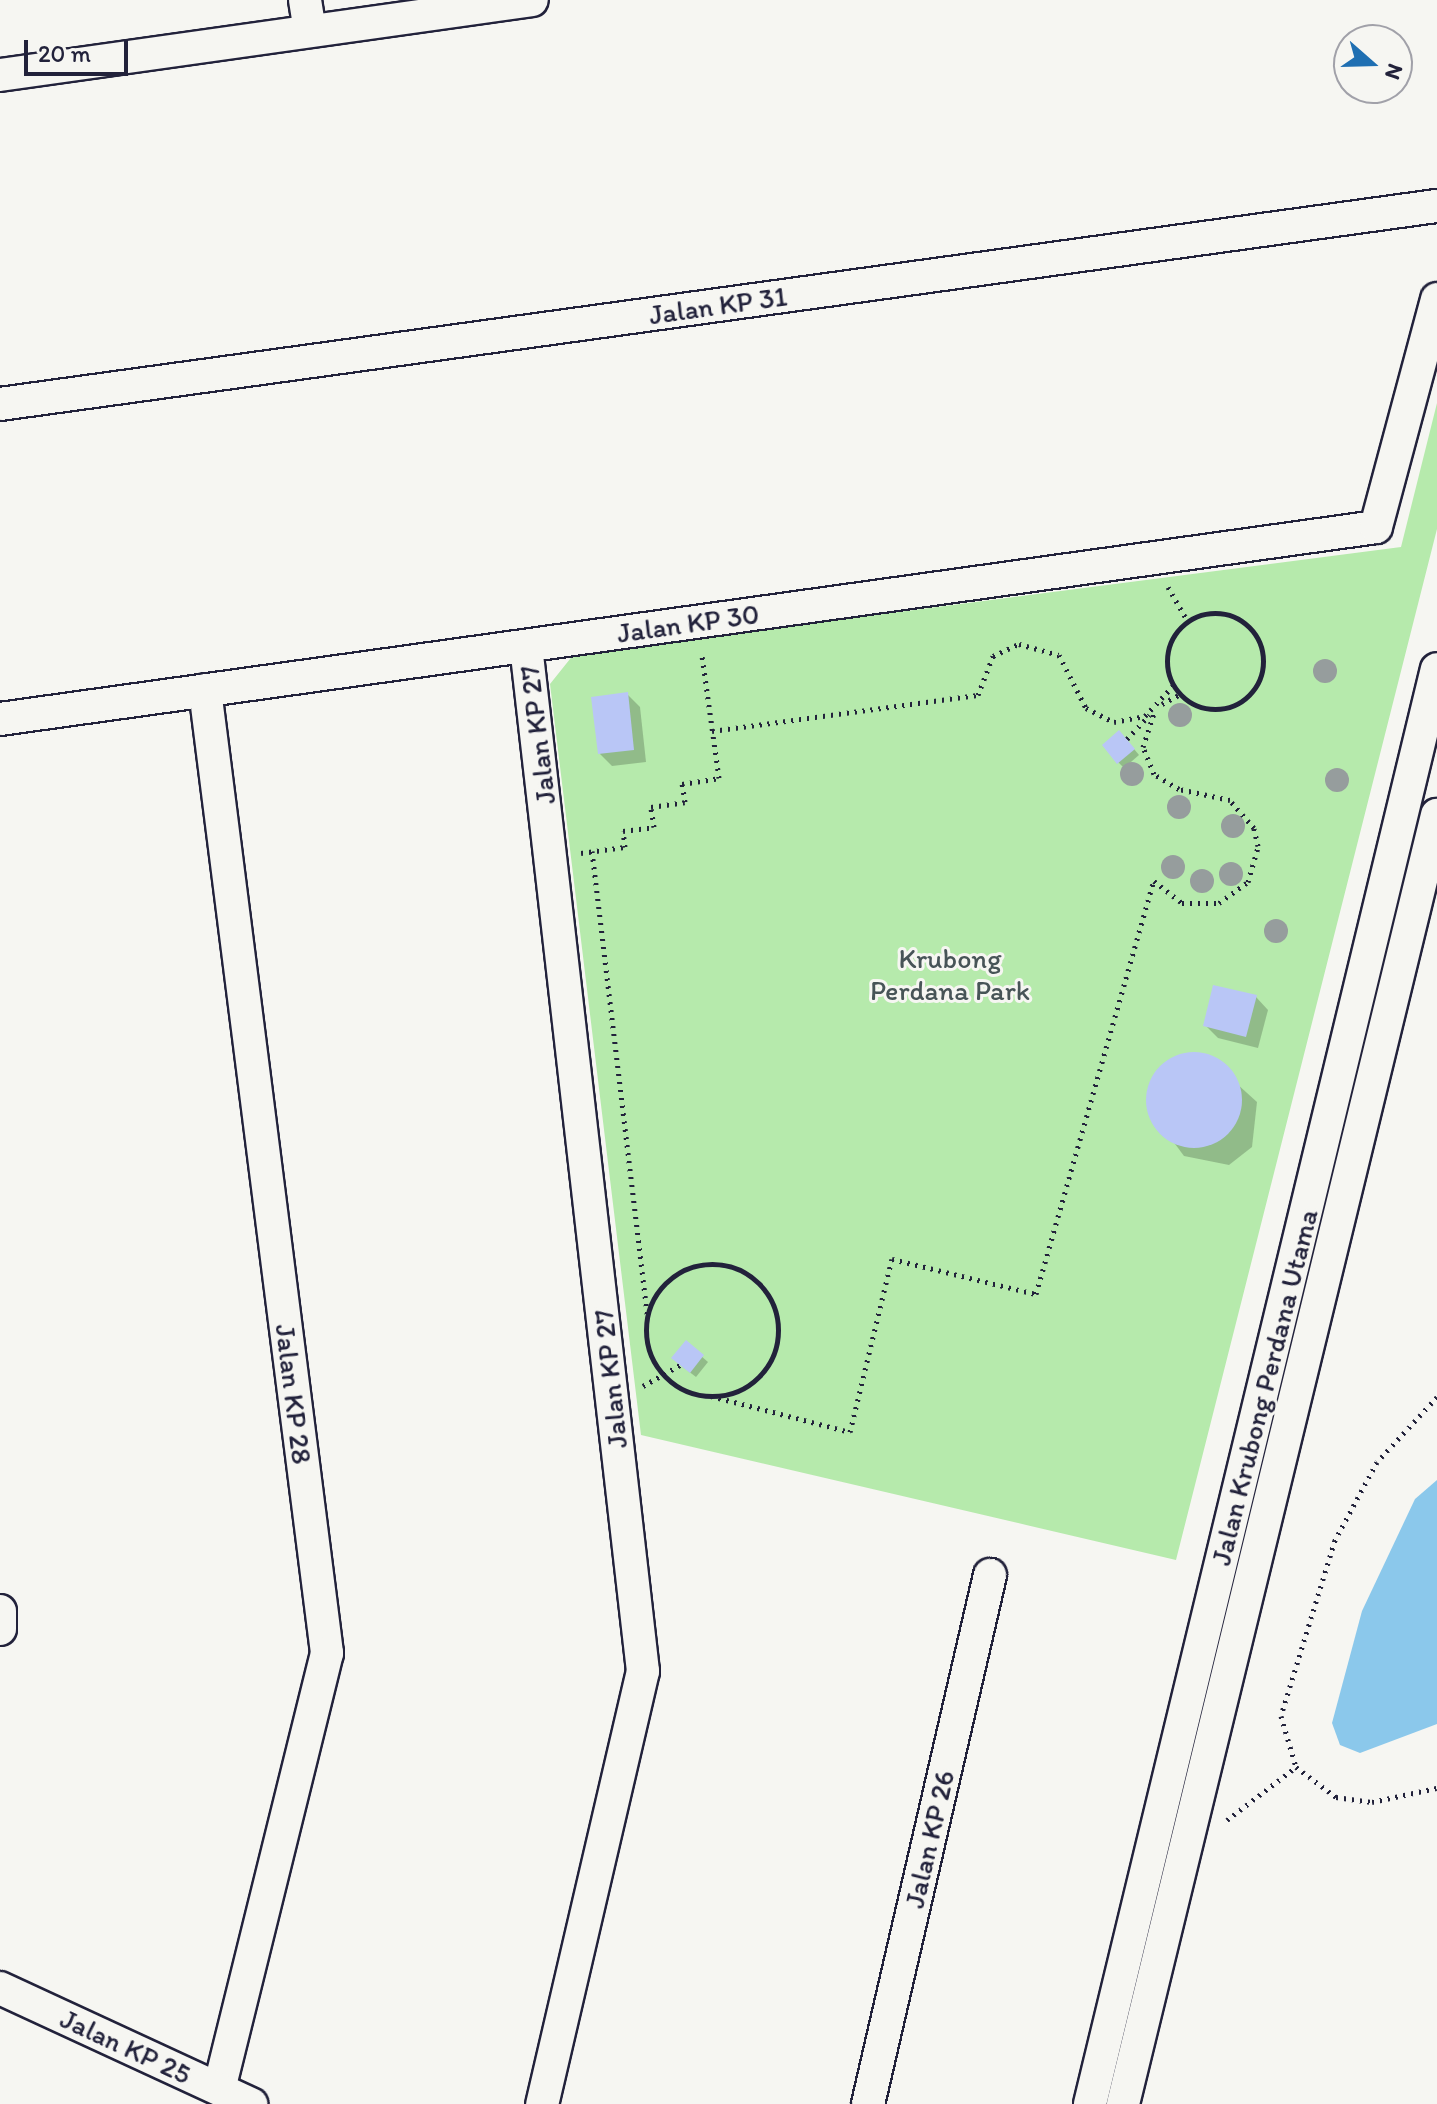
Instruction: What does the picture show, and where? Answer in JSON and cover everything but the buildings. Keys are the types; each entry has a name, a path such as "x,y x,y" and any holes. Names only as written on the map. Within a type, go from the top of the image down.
{"street":[{"path":"0,75 308,16 532,0"},
{"name":"Jalan KP 31","path":"0,404 1437,206"},
{"name":"Jalan KP 30","path":"0,719 1376,527 1437,299"},
{"name":"Jalan KP 27","path":"526,646 643,1671 542,2104"},
{"name":"Jalan Krubong Perdana Utama","path":"1090,2104 1437,669"},
{"name":"Jalan KP 28","path":"205,690 327,1653 219,2088"},
{"name":"Jalan Krubong Perdana Utama","path":"1123,2104 1437,815"},
{"name":"Jalan KP 26","path":"868,2104 990,1575"},
{"path":"0,1611 0,1629"},
{"name":"Jalan KP 25","path":"0,1988 251,2104"}],"path":[{"path":"1233,616 1256,635 1260,680 1240,704 1209,710 1179,695 1173,686 1167,657 1188,621 1233,616"},
{"path":"552,858 625,847 623,831 654,827 651,807 685,802 682,784 719,778 697,622"},
{"path":"712,731 978,695 993,656 1019,644 1059,655 1077,695 1099,718 1130,722 1179,695"},
{"path":"1127,739 1173,686"},
{"path":"592,851 647,1315 648,1348 665,1377 711,1396 850,1432 892,1259 1036,1294 1154,880 1174,898 1200,906 1235,895 1256,865 1254,828 1244,812 1154,774 1143,747 1158,706"},
{"path":"647,1315 664,1283 699,1264 737,1267 767,1291 779,1328 768,1366 744,1389 711,1396"},
{"path":"665,1377 680,1365"},
{"path":"1437,1397 1377,1462 1310,1605 1281,1716 1296,1767 1336,1797 1372,1802 1437,1788"},
{"path":"1223,1824 1296,1767"}],"green space":[{"name":"Krubong Perdana Park","path":"1437,403 1437,529 1176,1560 641,1435 550,684 574,654 1401,547"}],"water":[{"path":"1437,1480 1437,1724 1360,1753 1340,1745 1332,1723 1362,1611 1415,1499"}]}
